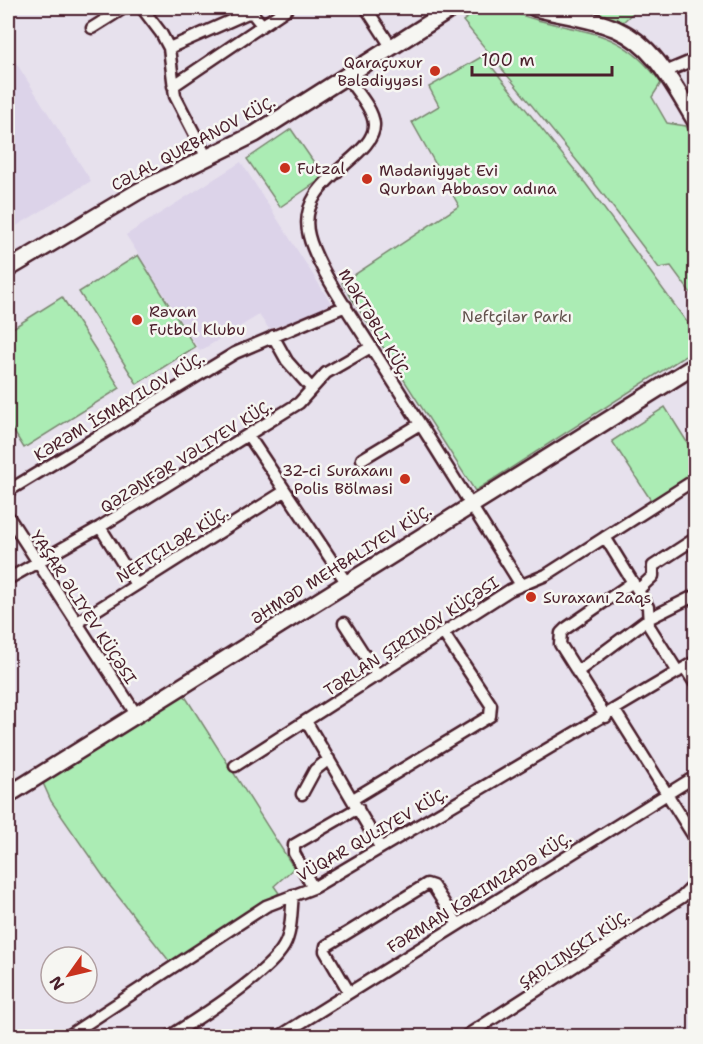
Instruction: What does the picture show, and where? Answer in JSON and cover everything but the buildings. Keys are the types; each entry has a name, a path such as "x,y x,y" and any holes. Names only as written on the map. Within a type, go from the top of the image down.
{"street":[{"path":"92,28 124,8"},
{"path":"142,8 169,48 175,96 207,158"},
{"path":"173,86 288,8"},
{"path":"366,8 392,48"},
{"path":"535,8 617,29 647,50 665,72 696,122"},
{"name":"CƏLAL QURBANOV KÜÇ.","path":"8,268 139,191 255,134 392,48 443,10"},
{"path":"169,48 248,13 253,14 262,25"},
{"path":"665,72 696,59"},
{"name":"MƏKTƏBLI KÜÇ.","path":"347,77 370,112 374,124 372,134 363,149 333,172 322,186 312,206 307,226 312,244 371,347 521,585"},
{"path":"8,491 235,353 273,336 310,324 346,306"},
{"path":"273,336 287,361 311,388"},
{"name":"QƏZƏNFƏR VƏLIYEV KÜÇ.","path":"8,579 100,527 299,403 326,373 371,347"},
{"path":"8,795 470,504 696,365"},
{"path":"362,459 420,424"},
{"path":"248,435 346,582"},
{"name":"TƏRLAN ŞIRINOV KÜÇƏSI","path":"235,766 521,585 546,575 696,479"},
{"name":"NEFTÇILƏR KÜÇ.","path":"76,623 285,491"},
{"name":"YAŞAR ƏLIYEV KÜÇƏSI","path":"8,516 136,714"},
{"path":"100,527 135,584"},
{"path":"605,537 648,607 648,619 653,634 696,685"},
{"path":"696,538 653,566 653,576 561,633 560,644 577,672 610,714 696,840"},
{"path":"577,672 648,619 696,595"},
{"path":"344,623 378,676"},
{"path":"313,888 294,853 294,845 490,716 491,705 444,634"},
{"name":"VÜQAR QULIYEV KÜÇ.","path":"68,1036 266,906 313,888 696,661"},
{"path":"306,721 380,847"},
{"path":"302,794 315,770 329,759"},
{"name":"FƏRMAN KƏRIMZADƏ KÜÇ.","path":"280,1036 457,923 696,776"},
{"name":"ŞADLINSKI KÜÇ.","path":"466,1036 682,897 696,883"},
{"path":"349,992 325,951 326,946 428,884 433,886 457,923"},
{"path":"170,1036 218,1005 277,955 287,938 293,895"}],"shaded area":[{"path":"8,50 91,181 8,231"},
{"path":"241,162 331,303 320,311 269,329 259,315 200,351 126,235"}],"green space":[{"path":"481,8 501,9 606,38 634,54 661,83 652,97 667,123 686,126 695,141 695,299 671,266 659,268 590,177 463,21"},
{"path":"556,8 638,8 622,23"},
{"name":"Neftçilər Parkı","path":"483,56 586,184 695,333 696,349 475,491 342,283 459,206 412,122 439,106 429,87"},
{"name":"Futzal","path":"291,129 324,177 280,207 247,159"},
{"name":"Rəvan Futbol Klubu","path":"138,255 195,347 137,384 79,292"},
{"path":"62,297 120,388 24,448 8,422 8,331"},
{"path":"665,407 695,455 695,475 652,502 612,441"},
{"path":"183,693 294,868 274,886 279,893 170,962 110,886 51,801 43,783"}],"place":[{"name":"Qaraçuxur Bələdiyyəsi","path":"435,71"},
{"name":"Futzal","path":"285,168"},
{"name":"Mədəniyyət Evi Qurban Abbasov adına","path":"367,179"},
{"name":"Rəvan Futbol Klubu","path":"137,320"},
{"name":"32-ci Suraxanı Polis Bölməsi","path":"405,479"},
{"name":"Suraxanı Zaqs","path":"531,597"}]}
